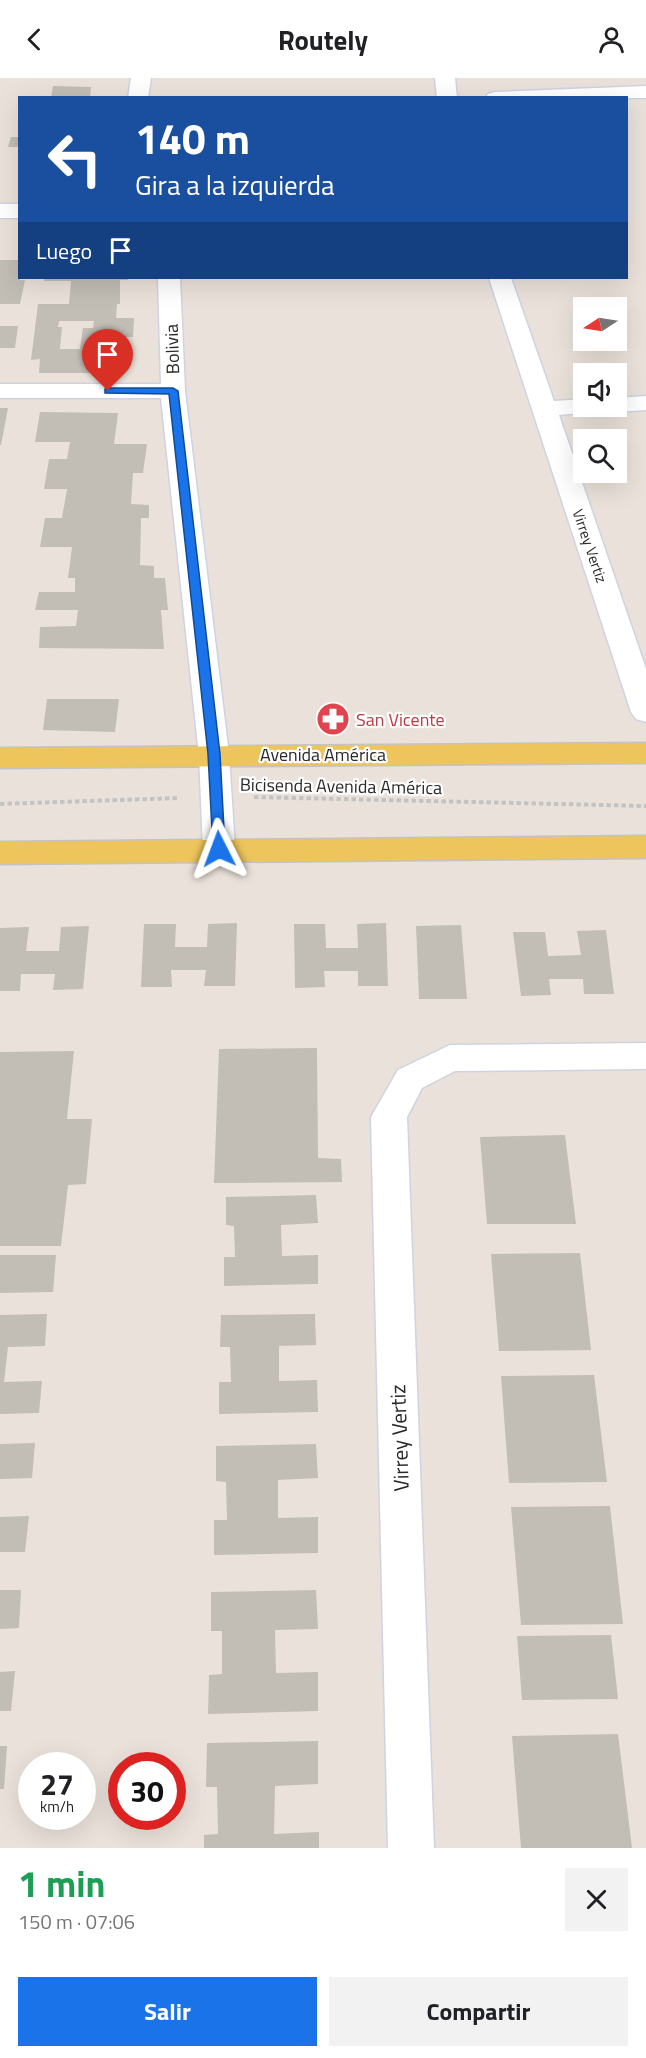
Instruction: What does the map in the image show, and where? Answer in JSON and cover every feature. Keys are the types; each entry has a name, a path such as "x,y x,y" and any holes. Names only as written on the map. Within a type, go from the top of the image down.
{"main road":[{"name":"Avenida América","path":"0,758 214,754 646,753"},
{"path":"0,853 219,849 646,847"}],"street":[{"path":"138,96 141,78"},
{"path":"445,78 447,96"},
{"path":"545,96 646,92"},
{"path":"0,211 18,211"},
{"name":"Bolivia","path":"169,279 173,391 214,754 219,849"},
{"name":"Virrey Vertiz","path":"500,279 646,712"},
{"path":"0,391 173,391"},
{"path":"627,404 646,403"},
{"path":"544,410 573,407"},
{"name":"Virrey Vertiz","path":"411,1848 389,1117 410,1079 450,1058 646,1056"}],"path":[{"name":"Bicisenda Avenida América","path":"0,804 216,797 646,806"}],"building":[{"path":"53,86 91,87 90,96 51,96"},
{"path":"11,137 18,137 18,147 8,147"},
{"path":"0,260 18,260 18,279 25,280 20,304 0,304"},
{"path":"44,279 128,279 120,280 120,304 117,304 116,318 134,318 133,337 122,337 119,350 121,365 95,366 95,373 39,373 40,359 31,360 38,304 69,304 71,281 44,281","holes":["59,321 94,321 93,328 83,328 80,349 60,349 62,327 58,327"]},
{"path":"0,326 18,326 15,348 0,348"},
{"path":"0,408 8,408 1,445 0,445"},
{"path":"40,412 118,413 114,444 147,444 143,473 133,473 131,504 149,505 149,518 141,518 140,565 154,566 154,578 165,578 168,610 161,610 164,649 39,648 40,627 76,626 78,610 35,610 39,592 75,592 75,578 68,578 72,547 40,547 45,518 62,518 67,489 44,489 49,459 67,459 70,442 35,442"},
{"path":"47,699 119,699 115,732 43,730"},
{"path":"237,923 235,986 204,986 206,970 171,970 172,987 141,987 144,924 176,924 175,947 207,947 208,924"},
{"path":"386,923 388,986 358,986 358,971 324,971 325,987 295,988 294,924 325,924 326,948 358,948 357,924"},
{"path":"461,925 467,999 419,999 416,926"},
{"path":"89,926 83,989 53,990 55,974 21,974 20,991 0,991 0,928 29,927 26,951 59,951 61,927"},
{"path":"606,930 614,994 584,994 583,979 549,979 551,995 521,996 513,932 545,932 548,956 581,955 577,931"},
{"path":"317,1048 318,1158 341,1159 342,1182 214,1183 219,1049"},
{"path":"74,1051 67,1119 92,1119 86,1184 68,1185 61,1246 0,1246 0,1052"},
{"path":"565,1135 576,1224 487,1224 480,1137"},
{"path":"316,1195 318,1223 281,1225 282,1256 318,1255 318,1284 224,1286 224,1257 235,1257 234,1226 226,1225 226,1197"},
{"path":"580,1253 591,1350 499,1351 491,1254"},
{"path":"0,1255 56,1255 53,1292 0,1293"},
{"path":"47,1314 45,1346 8,1347 4,1382 42,1381 39,1413 0,1414 0,1315"},
{"path":"315,1314 316,1345 279,1346 279,1381 317,1380 318,1412 219,1414 219,1382 231,1382 230,1347 220,1347 221,1315"},
{"path":"594,1375 607,1482 509,1483 501,1376"},
{"path":"35,1443 32,1478 0,1479 0,1444"},
{"path":"316,1444 318,1478 278,1480 278,1518 318,1517 318,1553 214,1555 214,1520 227,1520 226,1482 216,1481 216,1446"},
{"path":"610,1506 623,1624 521,1625 511,1507"},
{"path":"29,1516 25,1552 0,1552 0,1517"},
{"path":"0,1590 21,1590 19,1628 0,1629"},
{"path":"316,1590 318,1629 275,1630 276,1673 318,1672 318,1711 208,1714 209,1675 222,1674 222,1631 211,1631 211,1592"},
{"path":"611,1635 618,1699 522,1700 517,1636"},
{"path":"15,1671 11,1711 0,1711 0,1672"},
{"path":"618,1734 632,1848 521,1848 512,1736"},
{"path":"318,1741 318,1784 275,1786 274,1834 319,1832 319,1848 204,1848 204,1835 218,1834 217,1787 206,1787 207,1743"},
{"path":"0,1746 7,1746 4,1789 0,1789"}],"place":[{"name":"San Vicente","path":"333,719"}],"route":[{"path":"108,391 173,391 214,754 219,849"}]}
